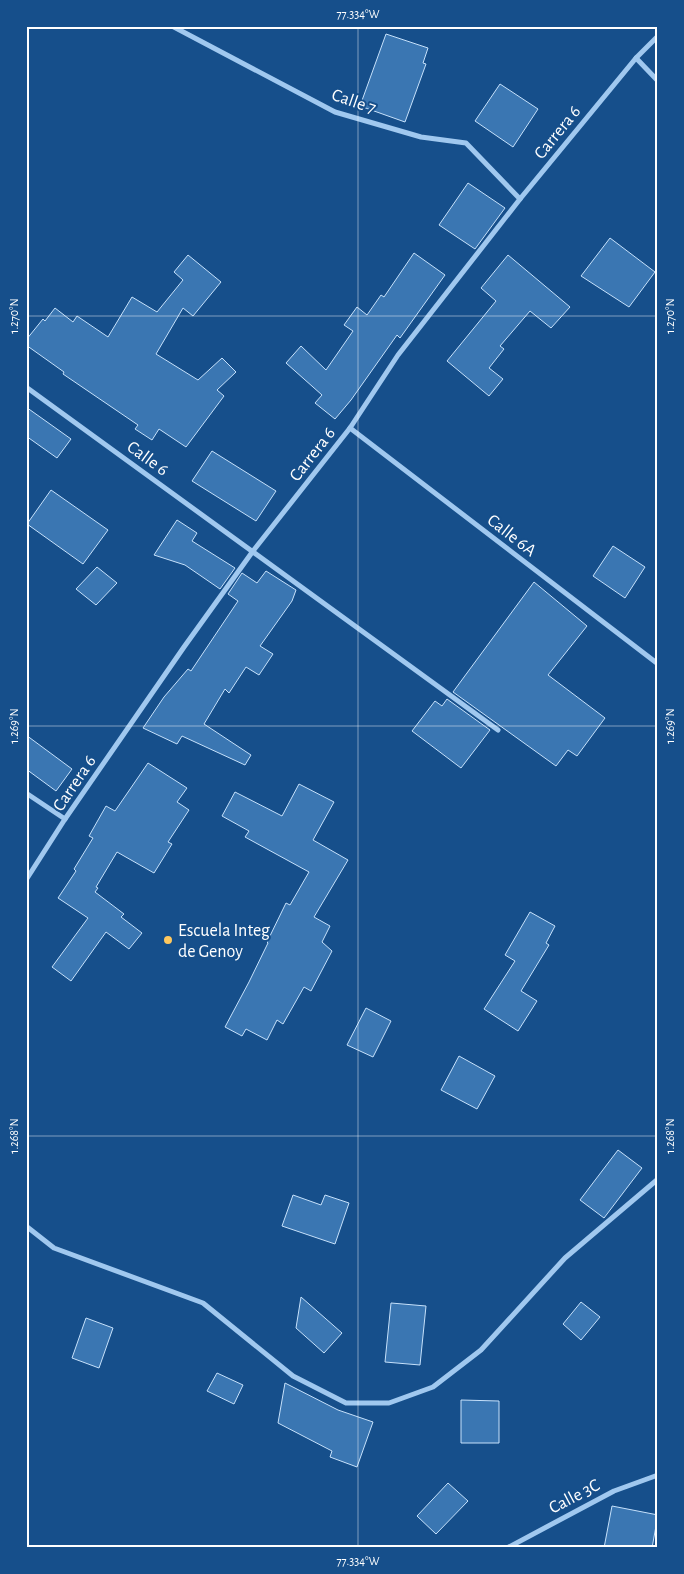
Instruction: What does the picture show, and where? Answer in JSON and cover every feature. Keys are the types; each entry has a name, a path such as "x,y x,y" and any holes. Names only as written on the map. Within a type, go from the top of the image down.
{"street":[{"name":"Calle 7","path":"172,26 336,112 421,137 466,143 520,199"},
{"name":"Carrera 6","path":"26,880 65,819 184,647 253,551 350,428 398,355 520,199 636,58 658,36"},
{"path":"636,58 658,81"},
{"name":"Calle 6","path":"26,387 498,730"},
{"name":"Calle 6A","path":"350,428 658,664"},
{"path":"26,793 65,819"},
{"path":"26,1226 54,1248 203,1303 292,1376 346,1403 389,1403 433,1387 481,1350 565,1258 658,1179"},
{"name":"Calle 3C","path":"507,1548 614,1491 658,1476"}],"building":[{"path":"386,34 428,48 423,63 426,64 405,122 360,106"},
{"path":"500,84 538,109 513,147 475,121"},
{"path":"468,183 505,208 475,249 439,225"},
{"path":"610,238 655,272 629,307 581,276"},
{"path":"414,253 445,275 400,338 397,335 351,400 335,419 315,403 322,395 286,363 301,346 326,370 353,331 344,325 357,307 367,315 381,295 384,297"},
{"path":"188,255 221,282 193,316 183,308 156,354 198,380 222,358 236,372 217,390 224,396 186,447 159,429 152,440 135,429 138,425 63,374 64,372 26,345 26,340 43,319 45,321 55,308 73,322 77,316 108,337 132,297 157,312 183,280 174,272"},
{"path":"508,255 570,307 551,328 530,311 500,346 504,349 489,368 503,379 489,396 447,361 496,301 481,288"},
{"path":"26,407 71,439 57,458 26,436"},
{"path":"212,451 276,491 256,521 192,481"},
{"path":"51,490 108,530 83,564 27,524"},
{"path":"177,520 197,533 192,541 235,568 220,589 185,565 154,555"},
{"path":"613,546 645,567 625,598 593,576"},
{"path":"97,567 117,583 96,605 76,589"},
{"path":"266,571 296,590 292,601 260,646 273,654 259,675 246,667 229,693 225,689 204,724 251,755 245,765 182,736 177,744 143,728 164,697 188,669 191,671 238,601 228,594 242,573 257,583"},
{"path":"534,582 587,626 548,675 605,718 577,756 568,750 556,766 453,692"},
{"path":"447,699 490,730 461,768 412,731 435,701 442,706"},
{"path":"26,735 72,769 56,791 26,769"},
{"path":"148,763 187,788 177,802 189,810 168,842 172,844 154,873 117,852 96,887 98,888 95,892 124,914 121,917 142,933 129,949 106,932 71,981 52,967 88,918 58,898 76,871 74,869 93,838 89,836 106,806 115,811"},
{"path":"299,784 334,802 313,840 348,860 314,917 330,926 322,942 332,951 311,991 304,987 283,1024 277,1020 267,1040 246,1029 242,1036 225,1027 249,982 286,903 290,905 309,872 245,837 249,831 222,816 235,792 282,816"},
{"path":"530,912 555,926 546,943 549,945 521,991 537,1001 518,1031 484,1009 515,961 505,955"},
{"path":"366,1008 391,1021 373,1057 347,1045"},
{"path":"459,1056 495,1076 477,1109 441,1090"},
{"path":"618,1150 642,1168 604,1218 580,1200"},
{"path":"293,1195 321,1205 325,1195 349,1203 335,1244 282,1226"},
{"path":"301,1297 342,1333 324,1353 296,1328"},
{"path":"581,1302 600,1317 581,1340 563,1324"},
{"path":"391,1303 426,1306 420,1365 385,1362"},
{"path":"86,1318 113,1328 99,1368 72,1358"},
{"path":"217,1373 243,1385 234,1404 207,1391"},
{"path":"285,1383 338,1410 373,1422 357,1467 330,1457 332,1451 278,1423"},
{"path":"461,1400 499,1401 499,1443 461,1443"},
{"path":"448,1483 468,1501 436,1534 417,1516"},
{"path":"612,1506 658,1515 652,1548 604,1548"}],"place":[{"name":"Escuela Integ de Genoy","path":"168,940"}]}
